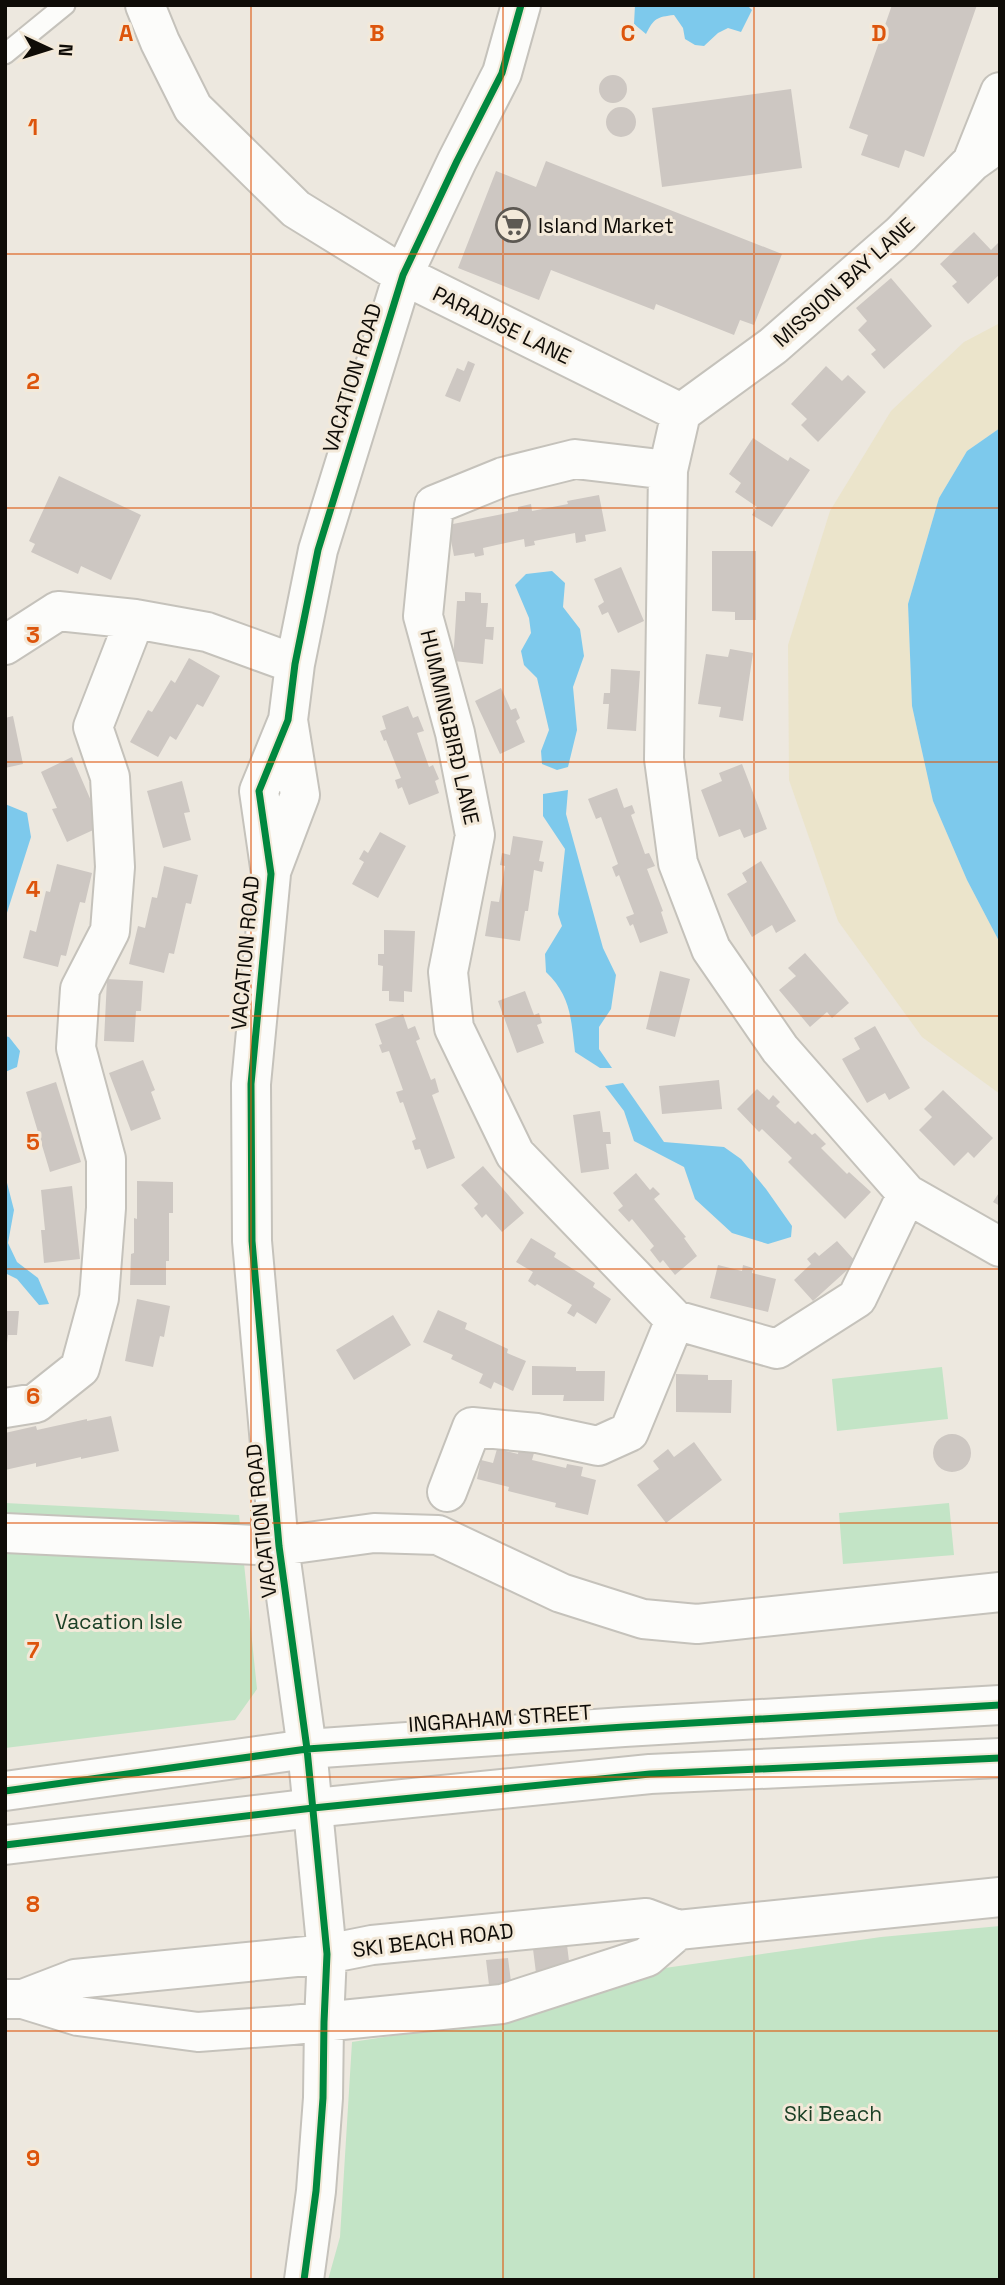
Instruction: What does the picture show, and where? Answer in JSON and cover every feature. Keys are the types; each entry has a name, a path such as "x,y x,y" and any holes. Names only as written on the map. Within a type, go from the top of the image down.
{"street":[{"name":"PARADISE LANE","path":"145,5 193,108 296,209 403,275 681,414"},
{"name":"VACATION ROAD","path":"304,2280 316,2192 323,2098 327,1954 310,1779 279,1546 252,1241 251,1084 271,874 259,792 288,720 295,664 318,550 403,275 502,73 521,5"},
{"path":"986,152 1000,92"},
{"name":"MISSION BAY LANE","path":"681,414 783,337 901,234 986,152"},
{"path":"681,414 668,470 664,759 678,863 711,949 780,1049 907,1194 1000,1247"},
{"name":"HUMMINGBIRD LANE","path":"668,470 575,459 503,477 434,505 423,616 455,733 475,835 448,972 454,1028 515,1154 675,1321"},
{"path":"5,645 58,611 135,619 207,632 295,664"},
{"path":"5,1408 36,1403 80,1368 100,1298 106,1209 106,1159 76,1048 80,989 110,931 115,867 110,777 93,727 135,619"},
{"path":"447,1492 472,1427 537,1433 598,1446 629,1432 675,1321 777,1349 857,1298 907,1194"},
{"path":"5,1534 279,1546 374,1533 438,1535 561,1593 643,1619 698,1624 1000,1592"},
{"name":"INGRAHAM STREET","path":"5,1845 310,1779 637,1726 1000,1705"},
{"name":"INGRAHAM STREET","path":"5,1791 310,1779 650,1774 1000,1758"},
{"path":"678,1930 1000,1897"},
{"name":"SKI BEACH ROAD","path":"646,1918 678,1930 647,1957 502,2004 198,2032 78,2016 14,1999 75,1979 327,1954 372,1945 646,1918"}],"lane":[{"path":"5,54 65,5"}],"green space":[{"path":"942,1367 948,1419 837,1431 832,1379"},
{"name":"Vacation Isle","path":"5,1503 239,1515 257,1689 235,1720 5,1748"},
{"path":"949,1503 954,1555 843,1564 839,1513"},
{"name":"Ski Beach","path":"1000,1926 1000,2280 328,2280 340,2237 352,2042 502,2019 644,1971 881,1937"}],"sand":[{"path":"1000,323 1000,428 967,451 939,498 908,604 912,706 933,801 967,880 1000,943 1000,1094 922,1037 838,921 789,780 788,645 830,511 891,411 964,342"}],"water":[{"path":"635,5 747,5 752,10 741,32 728,28 704,46 695,45 685,39 683,28 674,15 657,19 646,34 634,24"},
{"path":"1000,428 1000,943 967,880 933,801 912,706 908,604 939,498 967,451"},
{"path":"552,571 565,583 563,607 580,629 584,656 573,687 577,730 568,767 557,770 542,764 541,751 549,730 537,678 524,665 521,651 531,633 529,618 515,585 526,574"},
{"path":"568,790 566,814 603,948 616,975 611,1009 599,1027 599,1049 612,1068 600,1068 575,1052 571,1019 565,999 546,972 545,954 562,926 558,914 565,849 543,816 543,794"},
{"path":"5,804 27,813 31,837 5,919"},
{"path":"5,1036 9,1037 20,1051 17,1067 5,1072"},
{"path":"623,1083 664,1142 724,1147 741,1159 792,1226 791,1237 768,1244 732,1233 695,1199 684,1167 634,1141 624,1111 605,1086"},
{"path":"5,1175 14,1210 8,1243 17,1262 38,1278 49,1304 39,1305 17,1279 5,1273"}],"building":[{"path":"892,5 977,5 924,157 905,150 899,168 861,155 868,135 849,128"},
{"path":"613,75 623,79 627,89 623,99 613,103 603,99 599,89 603,79"},
{"path":"791,89 802,168 662,187 652,108"},
{"path":"621,107 627,108 635,116 635,128 627,136 621,137 615,136 607,128 606,122 607,116 615,108"},
{"path":"546,161 782,254 754,325 740,320 734,335 656,304 654,310 551,270 539,300 458,268 496,171 536,187"},
{"path":"974,232 991,250 998,243 1000,245 1000,274 968,304 952,286 957,282 940,264"},
{"path":"891,278 932,326 884,369 871,354 876,350 858,330 867,321 856,308"},
{"path":"468,361 475,364 460,402 445,396 457,368 464,371"},
{"path":"826,366 842,381 848,375 866,392 818,442 801,425 807,419 791,404"},
{"path":"753,438 788,461 790,457 810,470 772,527 752,515 757,507 735,492 741,483 729,474"},
{"path":"59,476 141,515 111,580 81,566 78,574 31,552 35,544 29,541"},
{"path":"599,495 606,531 585,535 586,541 576,543 575,533 534,541 535,545 525,547 524,539 483,548 484,555 475,557 474,553 454,556 448,525 518,511 518,507 531,504 532,511"},
{"path":"712,551 756,551 756,620 735,620 735,612 712,611"},
{"path":"621,567 644,621 618,633 608,612 602,615 598,606 604,602 594,579"},
{"path":"465,592 481,593 481,603 488,603 486,627 494,627 493,640 485,639 483,664 453,661 457,601 465,601"},
{"path":"730,649 753,653 743,721 719,717 721,707 698,704 706,654 728,657"},
{"path":"189,658 220,676 203,707 197,704 176,740 170,736 158,757 130,742 148,710 152,712 171,680 175,683"},
{"path":"611,669 640,671 636,731 607,729 609,704 603,704 604,693 610,693"},
{"path":"501,688 511,710 516,708 520,718 516,721 525,742 500,754 475,701"},
{"path":"408,706 413,718 418,716 424,731 417,733 429,767 433,765 439,779 435,781 439,793 409,805 402,787 398,789 395,780 401,778 380,731 386,729 382,716"},
{"path":"13,716 23,764 5,768 5,718"},
{"path":"72,757 102,826 67,842 52,809 57,808 41,772"},
{"path":"742,764 767,829 744,838 740,829 719,837 701,790 722,781 719,773"},
{"path":"182,781 190,812 184,813 191,840 163,848 147,791"},
{"path":"617,788 624,808 632,805 635,813 631,815 645,854 649,853 655,866 647,869 663,911 661,912 668,933 640,943 633,924 630,926 626,917 634,914 619,875 616,877 612,867 618,864 601,817 596,819 588,799"},
{"path":"380,832 406,846 378,898 352,884 364,862 359,859 364,850 368,853"},
{"path":"513,836 543,841 539,861 544,862 542,872 534,870 520,941 485,936 491,901 499,902 505,866 500,865 502,853 510,855"},
{"path":"761,861 796,921 776,933 772,925 752,937 727,894 747,882 742,873"},
{"path":"57,864 92,873 85,903 80,902 66,956 61,955 58,967 23,958 30,930 36,932 46,891 50,892"},
{"path":"164,866 198,875 191,904 186,903 174,954 169,953 164,973 129,964 138,926 145,928 152,897 157,898"},
{"path":"384,930 415,931 412,992 404,991 404,1002 389,1001 389,991 382,991 383,966 378,965 378,954 384,954"},
{"path":"805,953 849,1003 832,1018 827,1012 810,1027 779,990 796,976 788,968"},
{"path":"660,971 690,979 675,1037 646,1029"},
{"path":"107,979 143,981 141,1011 136,1011 134,1042 104,1041"},
{"path":"525,991 534,1015 539,1013 542,1023 537,1025 544,1043 517,1053 498,1001"},
{"path":"403,1014 408,1029 415,1026 420,1039 416,1041 431,1080 435,1078 439,1092 432,1095 455,1158 427,1169 420,1149 415,1150 412,1141 416,1139 403,1102 400,1103 396,1092 403,1090 389,1051 382,1053 379,1045 382,1044 375,1024"},
{"path":"875,1026 910,1088 889,1100 885,1093 867,1103 842,1059 860,1049 854,1038"},
{"path":"143,1060 155,1090 151,1092 161,1119 131,1131 109,1073"},
{"path":"719,1080 722,1109 662,1114 659,1086"},
{"path":"56,1082 81,1162 50,1172 26,1092"},
{"path":"757,1089 769,1100 773,1095 780,1102 776,1106 795,1124 798,1121 812,1135 815,1133 826,1144 821,1148 847,1174 849,1172 871,1192 845,1219 788,1162 792,1158 762,1129 759,1132 737,1109"},
{"path":"943,1090 993,1138 974,1158 968,1152 954,1166 919,1130 932,1117 924,1109"},
{"path":"600,1111 603,1132 610,1132 611,1144 606,1144 609,1169 581,1173 573,1115"},
{"path":"483,1166 524,1213 502,1232 486,1214 482,1218 474,1208 478,1204 461,1185"},
{"path":"636,1173 650,1190 653,1187 660,1194 654,1199 686,1237 684,1238 697,1256 675,1275 663,1260 660,1263 650,1250 654,1246 632,1219 629,1222 618,1210 623,1206 613,1193"},
{"path":"137,1181 173,1182 173,1213 169,1213 166,1285 130,1285 134,1218 137,1219"},
{"path":"72,1186 80,1259 44,1263 41,1230 45,1230 41,1190"},
{"path":"1000,1191 1000,1206 993,1202"},
{"path":"531,1238 556,1253 554,1257 595,1283 593,1287 611,1299 596,1324 577,1312 574,1317 567,1313 572,1305 528,1281 533,1272 516,1262"},
{"path":"837,1241 856,1262 813,1301 794,1280 811,1264 807,1259 815,1252 819,1256"},
{"path":"718,1265 742,1271 743,1265 753,1268 752,1273 776,1279 768,1312 710,1298"},
{"path":"137,1299 170,1306 164,1337 160,1336 153,1367 125,1361"},
{"path":"438,1310 467,1323 465,1329 508,1349 507,1353 526,1361 513,1391 494,1382 491,1389 479,1383 483,1374 451,1359 453,1355 423,1342"},
{"path":"5,1311 19,1311 17,1335 8,1335 7,1343 5,1343"},
{"path":"393,1315 411,1345 354,1380 336,1350"},
{"path":"532,1366 605,1371 604,1401 563,1401 564,1395 532,1395"},
{"path":"676,1374 708,1375 708,1380 732,1380 731,1413 676,1412"},
{"path":"111,1416 119,1451 36,1467 36,1463 5,1470 5,1433 36,1426 37,1430"},
{"path":"952,1434 966,1439 971,1453 966,1467 952,1472 938,1467 933,1453 938,1439"},
{"path":"694,1442 722,1480 666,1523 637,1485 659,1469 653,1461 668,1449 674,1457"},
{"path":"497,1449 518,1454 519,1449 534,1453 532,1460 566,1468 567,1464 583,1467 581,1476 596,1480 588,1515 555,1507 556,1503 508,1491 509,1487 477,1479 481,1460 493,1463"},
{"path":"567,1945 570,1969 536,1973 533,1949"},
{"path":"508,1958 511,1982 489,1985 486,1960"}],"cycle path":[{"path":"304,2280 316,2191 323,2098 327,1954 307,1749 279,1546 252,1241 251,1084 271,874 259,791 288,720 295,664 318,550 403,275 502,73 521,5"},
{"path":"5,1791 307,1749 1000,1705"},
{"path":"5,1845 313,1808 650,1774 1000,1758"}],"place":[{"name":"Island Market","path":"513,225"}]}
